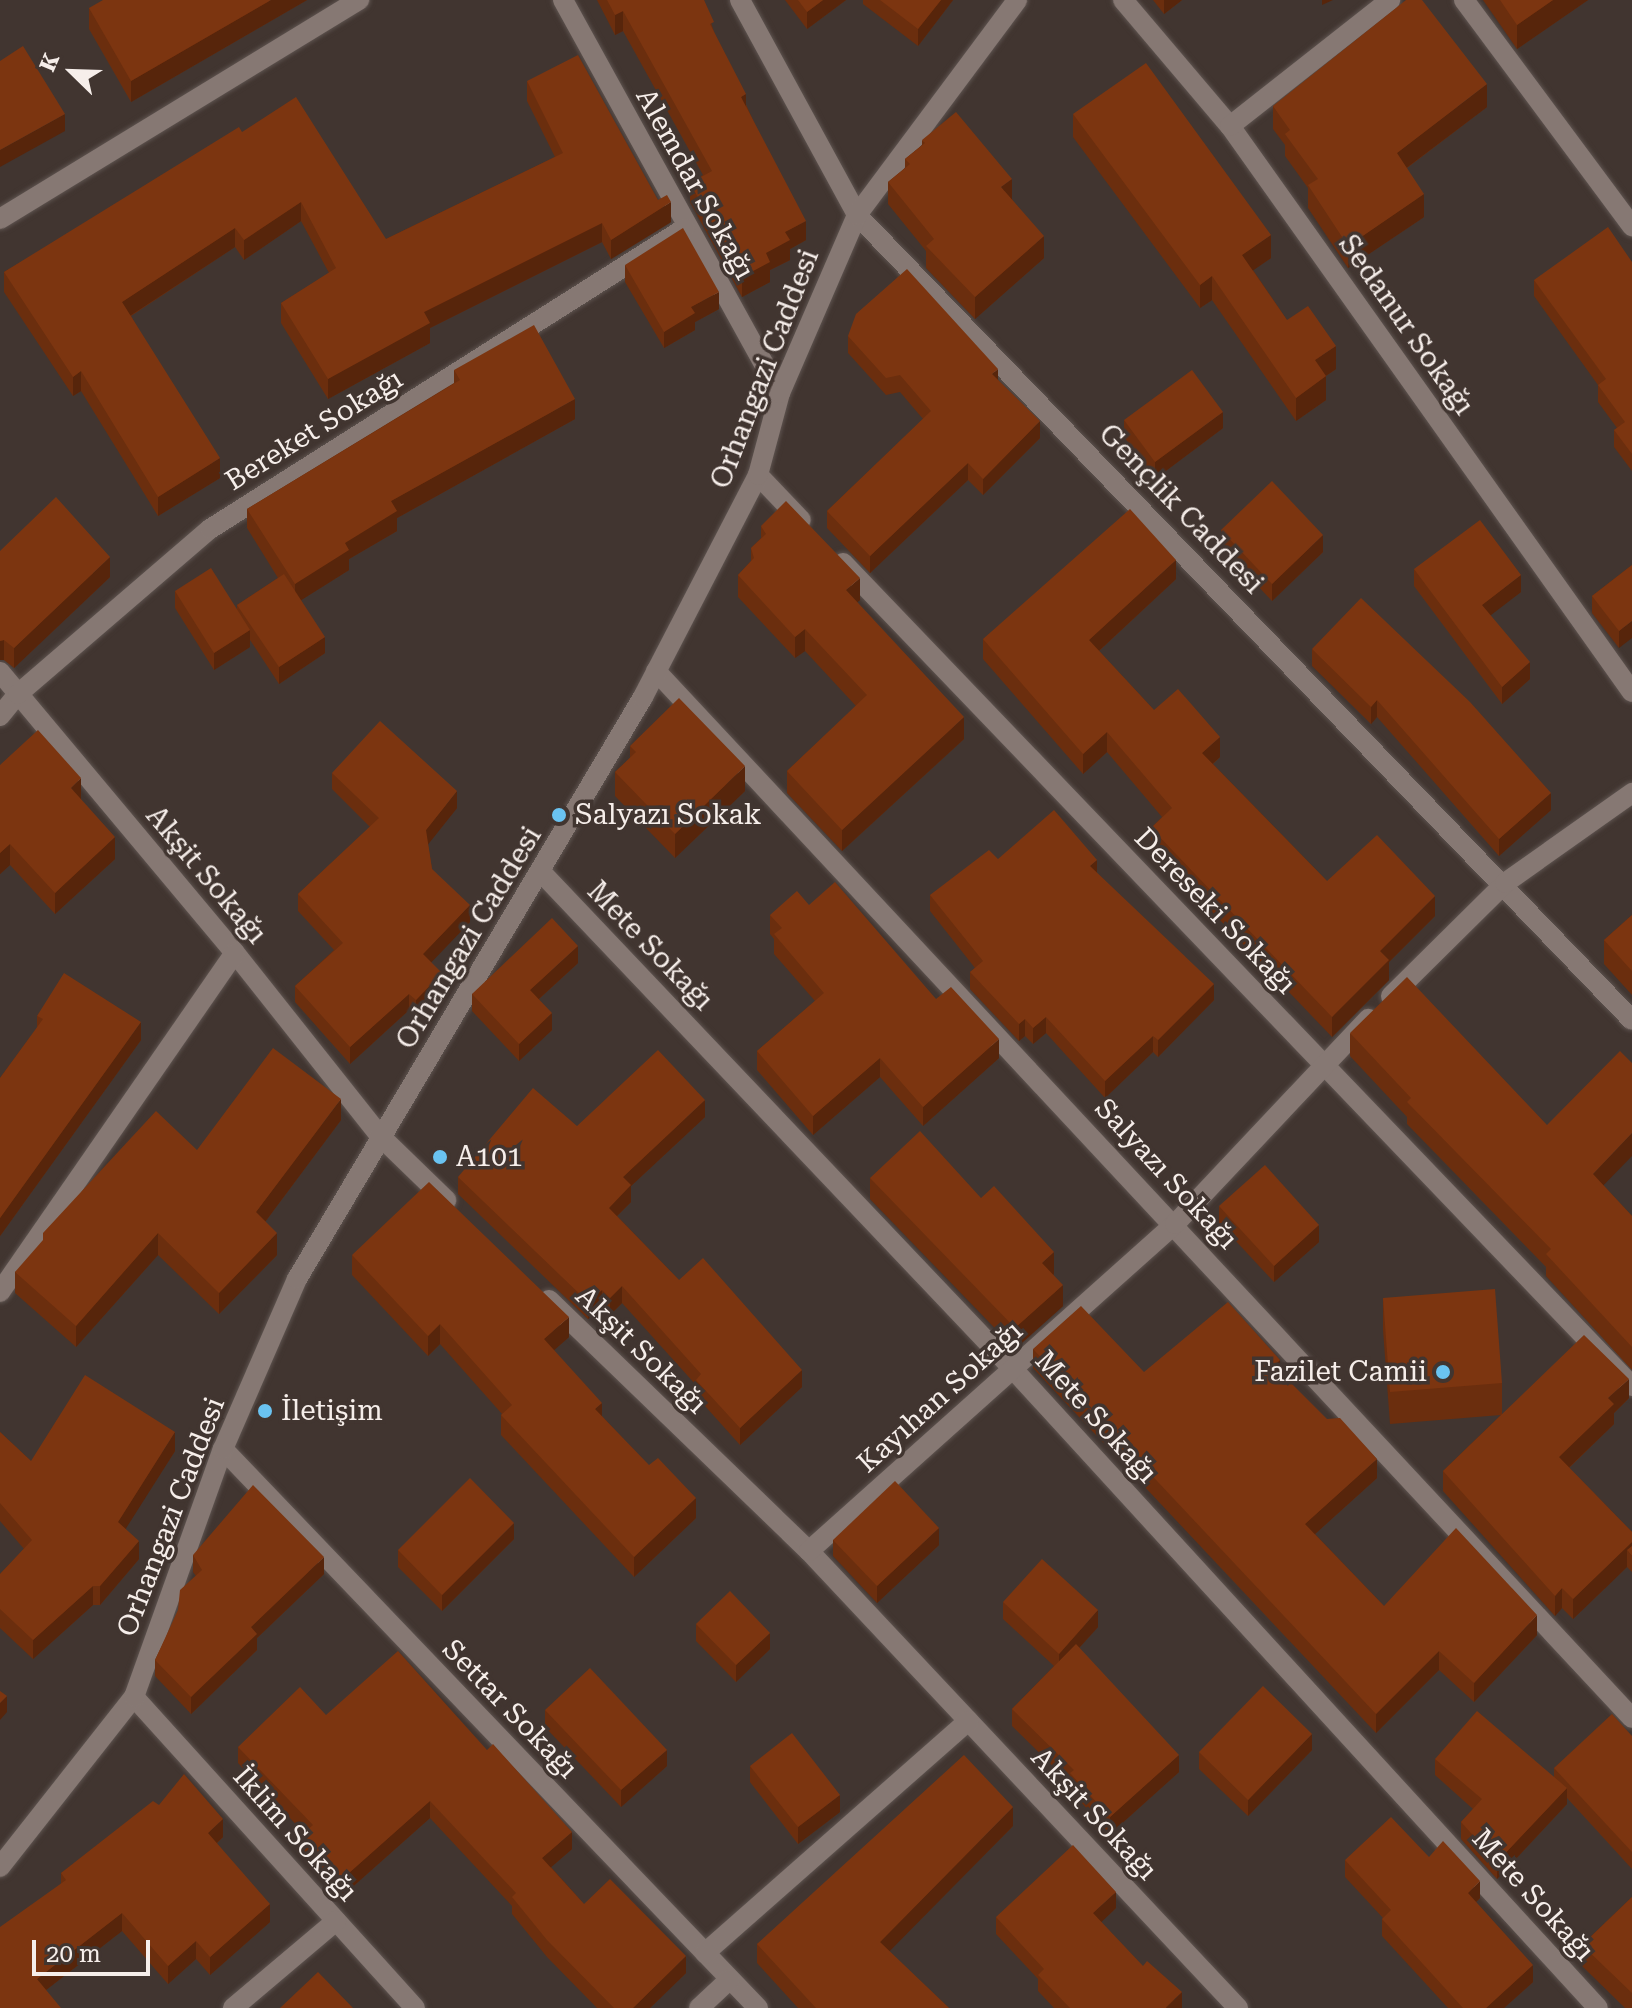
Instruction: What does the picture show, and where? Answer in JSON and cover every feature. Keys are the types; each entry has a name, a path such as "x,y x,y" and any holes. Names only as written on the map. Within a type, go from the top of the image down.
{"street":[{"path":"0,219 359,0"},
{"name":"Alemdar Sokağı","path":"563,0 685,228 780,393"},
{"name":"Gençlik Caddesi","path":"740,0 857,215 1505,883 1632,1020"},
{"name":"Orhangazi Caddesi","path":"0,1867 134,1697 223,1449 297,1279 542,873 656,671 758,475 780,393 857,215 1017,0"},
{"name":"Sedanur Sokağı","path":"1123,0 1230,126 1632,692"},
{"path":"1230,126 1390,0"},
{"path":"1464,0 1632,226"},
{"name":"Bereket Sokağı","path":"0,716 18,694 210,529 685,228"},
{"name":"Dereseki Sokağı","path":"758,475 1632,1386"},
{"name":"Salyazı Sokağı","path":"656,671 1175,1224 1632,1718"},
{"name":"Akşit Sokağı","path":"0,672 235,953 381,1137 460,1213"},
{"name":"Kayıhan Sokağı","path":"809,1551 1175,1224 1323,1064 1505,883 1632,793"},
{"name":"Mete Sokağı","path":"542,873 1013,1369 1598,2008"},
{"path":"0,1292 235,953"},
{"name":"Akşit Sokağı","path":"538,1290 809,1551 1238,2008"},
{"name":"Settar Sokağı","path":"223,1449 758,2008"},
{"name":"İklim Sokağı","path":"134,1697 415,2008"},
{"path":"705,1953 968,1721"},
{"path":"233,2008 336,1921"},
{"path":"699,2008 730,1979"}],"building":[{"path":"103,0 271,0 131,81 89,8"},
{"path":"607,0 704,0 714,22 710,24 746,94 741,97 806,221 785,232 790,240 766,253 770,262 742,277 690,183 712,171 623,11 615,15"},
{"path":"798,0 823,0 807,12"},
{"path":"880,0 941,0 918,29"},
{"path":"1406,0 1422,0 1487,84 1397,153 1424,194 1348,246 1308,185 1318,179 1285,134 1290,130 1273,106"},
{"path":"1500,0 1553,0 1517,25"},
{"path":"23,46 65,114 0,150 0,61"},
{"path":"578,55 658,200 667,195 671,202 611,240 602,223 424,312 430,323 328,379 281,303 336,268 301,202 244,240 235,228 122,302 220,458 158,497 81,371 73,377 4,272 239,127 242,132 296,97 386,239 563,153 527,81"},
{"path":"1146,63 1271,235 1242,255 1287,320 1308,306 1336,346 1315,360 1326,376 1296,398 1212,276 1200,285 1073,114"},
{"path":"956,112 1012,179 1001,187 1044,236 975,297 926,246 934,239 888,182 910,164 905,159 925,143 922,140"},
{"path":"1608,227 1632,262 1632,454 1614,430 1625,422 1598,385 1606,379 1534,280"},
{"path":"683,228 719,292 691,307 695,313 664,332 625,265"},
{"path":"907,269 998,369 992,374 1040,421 983,479 968,463 870,556 827,511 931,411 900,375 886,378 848,336 856,314"},
{"path":"534,325 575,399 391,501 397,511 345,543 349,550 295,584 247,509 460,380 454,370"},
{"path":"1192,370 1223,412 1155,462 1124,420"},
{"path":"1272,481 1323,535 1272,584 1221,530"},
{"path":"56,497 110,557 14,648 4,640 0,641 0,551"},
{"path":"786,501 860,578 846,590 964,717 842,830 787,771 867,695 805,629 795,637 738,575 754,558 751,548 766,534 761,526"},
{"path":"1130,509 1176,560 1089,640 1154,710 1178,689 1220,737 1202,753 1327,881 1377,835 1435,896 1380,951 1389,960 1332,1017 1151,828 1172,808 1107,732 1083,754 983,639"},
{"path":"1480,520 1521,575 1482,605 1530,662 1502,687 1414,569"},
{"path":"1632,565 1632,621 1619,631 1592,596"},
{"path":"211,568 250,630 214,653 175,591"},
{"path":"284,574 325,637 279,667 237,605"},
{"path":"1361,598 1470,702 1551,793 1499,839 1377,700 1371,707 1312,649"},
{"path":"679,698 745,766 675,834 615,772 636,752 630,746"},
{"path":"380,721 457,791 426,830 432,869 470,905 423,954 442,973 416,1000 409,994 350,1047 295,986 343,943 298,894 379,818 332,773"},
{"path":"38,730 81,778 71,788 115,837 55,893 10,844 0,853 0,765"},
{"path":"1054,810 1097,860 1090,866 1214,984 1158,1040 1153,1036 1105,1081 1046,1017 1033,1028 1025,1019 1019,1024 970,972 983,961 930,895 989,850 998,859"},
{"path":"835,882 936,999 951,987 999,1039 923,1107 880,1058 813,1116 757,1051 824,993 774,934 782,928 770,915 797,891 809,905"},
{"path":"1632,915 1632,971 1604,940"},
{"path":"552,918 578,946 530,990 552,1013 519,1044 472,994"},
{"path":"64,973 141,1022 0,1218 0,1078 43,1019 37,1016"},
{"path":"1407,977 1547,1125 1620,1051 1632,1063 1632,1133 1593,1174 1632,1216 1632,1347 1546,1254 1551,1249 1407,1102 1411,1098 1350,1033"},
{"path":"273,1048 341,1099 256,1212 277,1233 219,1293 158,1233 76,1326 15,1272 43,1240 43,1233 156,1111 197,1150"},
{"path":"658,1050 705,1100 623,1177 631,1185 609,1208 679,1280 703,1258 802,1370 740,1428 696,1380 701,1374 622,1286 610,1298 602,1290 588,1302 458,1177 533,1088 577,1126"},
{"path":"920,1131 981,1198 994,1186 1054,1252 1042,1263 1063,1285 1015,1328 870,1178"},
{"path":"1265,1165 1319,1225 1274,1266 1219,1206"},
{"path":"429,1182 569,1317 544,1339 602,1403 595,1409 649,1465 658,1458 696,1498 634,1557 501,1415 512,1405 440,1324 428,1336 352,1255"},
{"name":"Fazilet Camii","path":"1495,1289 1502,1383 1390,1392 1383,1298"},
{"path":"1228,1302 1280,1360 1274,1366 1327,1419 1340,1418 1377,1459 1305,1524 1384,1606 1456,1528 1537,1615 1474,1683 1439,1651 1376,1714 1033,1349 1081,1306 1144,1372"},
{"path":"1584,1335 1629,1379 1608,1398 1614,1404 1559,1457 1632,1532 1632,1542 1573,1599 1562,1588 1555,1596 1443,1471"},
{"path":"85,1375 175,1432 118,1522 139,1541 100,1586 93,1586 33,1640 0,1609 0,1574 32,1540 0,1503 0,1432 31,1461"},
{"path":"470,1478 514,1523 442,1595 398,1550"},
{"path":"895,1481 939,1528 877,1586 833,1540"},
{"path":"253,1485 324,1557 251,1627 257,1634 191,1697 155,1660 178,1610 180,1590 202,1570 193,1555"},
{"path":"1042,1559 1098,1610 1059,1654 1003,1602"},
{"path":"730,1591 770,1633 736,1665 696,1624"},
{"path":"1076,1644 1179,1755 1110,1817 1070,1773 1074,1770 1012,1709"},
{"path":"398,1651 487,1750 493,1744 572,1832 542,1858 584,1904 610,1879 686,1956 633,2008 614,2008 547,1940 512,1897 516,1893 430,1801 340,1881 300,1836 313,1825 238,1747 300,1687 326,1715"},
{"path":"590,1668 667,1750 621,1790 545,1710"},
{"path":"1263,1686 1312,1734 1248,1800 1199,1752"},
{"path":"0,1691 7,1696 0,1703"},
{"path":"1477,1711 1567,1788 1497,1862 1461,1822 1482,1799 1435,1759"},
{"path":"1612,1714 1632,1736 1632,1852 1554,1768"},
{"path":"792,1733 840,1795 798,1827 750,1766"},
{"path":"964,1755 1013,1807 880,1942 949,2008 816,2008 757,1944"},
{"path":"184,1774 223,1819 208,1833 270,1904 210,1957 196,1941 168,1966 122,1913 37,1979 61,2008 0,2008 0,1927 66,1880 61,1873 153,1801 159,1805"},
{"path":"1391,1817 1429,1857 1443,1841 1480,1881 1468,1893 1533,1965 1486,2008 1463,2008 1382,1919 1391,1910 1345,1860"},
{"path":"1073,1845 1116,1892 1093,1913 1143,1966 1147,1961 1182,1992 1166,2008 1070,2008 1038,1975 1044,1969 996,1917"},
{"path":"1632,1897 1632,1993 1582,1945"},
{"path":"318,1972 353,2008 280,2008"}],"place":[{"name":"Salyazı Sokak","path":"559,815"},
{"name":"A101","path":"440,1157"},
{"name":"Fazilet Camii","path":"1443,1372"},
{"name":"İletişim","path":"265,1411"}]}
